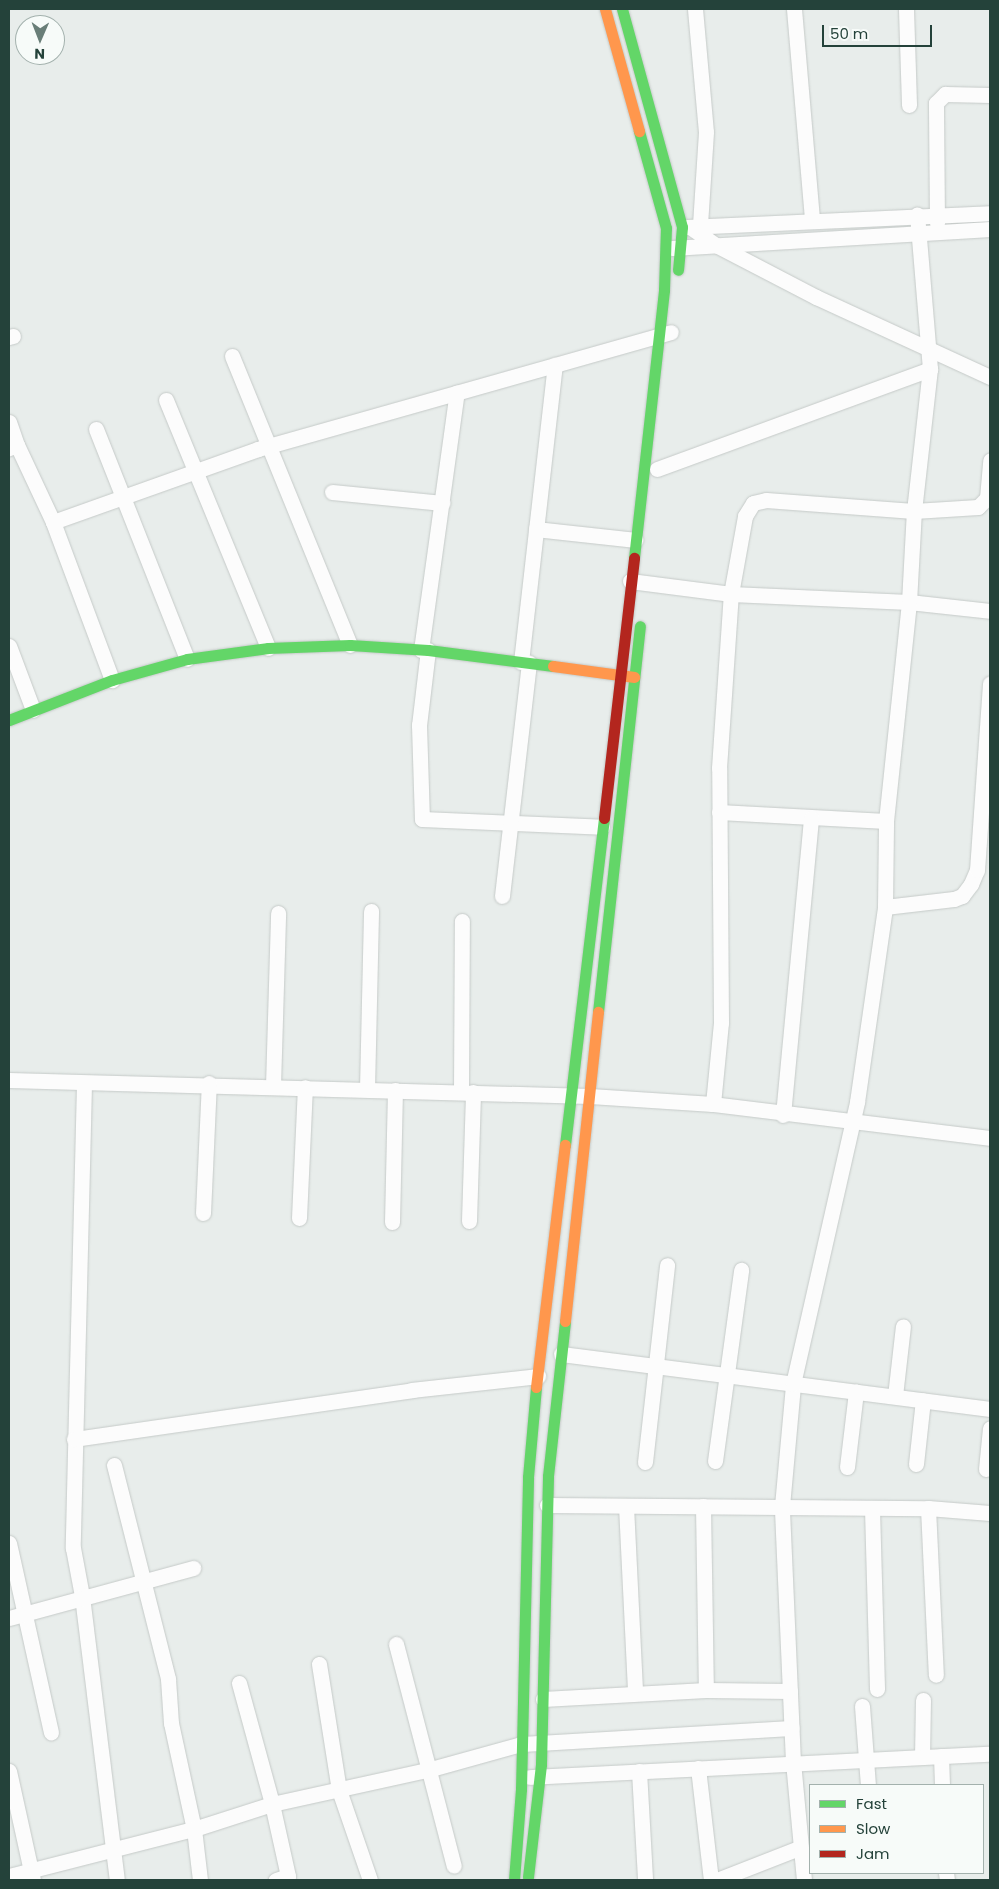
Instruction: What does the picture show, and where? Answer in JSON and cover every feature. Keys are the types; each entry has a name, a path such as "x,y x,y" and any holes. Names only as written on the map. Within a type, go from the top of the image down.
{"street":[{"path":"605,9 673,248 652,516"},
{"path":"622,9 691,227 716,245 816,297 990,377"},
{"path":"673,248 691,227 706,132 695,9"},
{"path":"794,9 812,219"},
{"path":"906,9 909,105"},
{"path":"937,231 936,103 945,94 990,95"},
{"path":"666,228 812,219 990,213"},
{"path":"804,1880 793,1762 782,1506 793,1384 853,1122 885,907 886,821 909,602 914,511 930,369 917,215"},
{"path":"673,248 918,232 990,231"},
{"path":"53,522 266,446 665,334"},
{"path":"514,1880 521,1776 528,1476 570,1097 620,675 641,582 635,540 665,334"},
{"path":"232,356 266,446 350,645"},
{"path":"502,896 536,529 555,365"},
{"path":"656,469 930,369"},
{"path":"457,392 424,650 419,725 422,819 510,825 602,827"},
{"path":"166,400 268,648"},
{"path":"9,422 13,446 53,522 112,680"},
{"path":"96,429 186,659"},
{"path":"714,1104 721,1023 719,768 731,594 745,516 753,503 766,500 914,511 983,504 987,498 990,460"},
{"path":"332,492 442,503"},
{"path":"536,529 635,540"},
{"path":"641,582 731,594 909,602 990,611"},
{"path":"528,1880 540,1776 542,1741 547,1505 642,611"},
{"path":"9,720 112,680 186,659 268,648 350,645 424,650 635,677"},
{"path":"9,646 33,710"},
{"path":"885,907 962,896 984,871 990,683"},
{"path":"719,812 886,821"},
{"path":"783,1115 811,818"},
{"path":"367,1089 371,911"},
{"path":"273,1086 278,913"},
{"path":"462,921 467,1092 468,1221"},
{"path":"9,1080 84,1084 209,1084 570,1097 590,1096 714,1104 783,1115 990,1138"},
{"path":"84,1084 72,1548 82,1596 118,1880"},
{"path":"203,1213 209,1084"},
{"path":"299,1218 305,1087"},
{"path":"392,1222 395,1090"},
{"path":"645,1462 667,1265"},
{"path":"715,1461 741,1270"},
{"path":"895,1396 903,1326"},
{"path":"562,1354 990,1409"},
{"path":"74,1439 412,1390 538,1376"},
{"path":"847,1467 856,1392"},
{"path":"916,1464 923,1400"},
{"path":"986,1469 990,1428"},
{"path":"114,1465 168,1679 171,1723 194,1829 200,1880"},
{"path":"547,1505 928,1508 990,1513"},
{"path":"626,1506 635,1692"},
{"path":"703,1506 706,1690"},
{"path":"928,1508 936,1676"},
{"path":"872,1509 877,1689"},
{"path":"9,1543 51,1732"},
{"path":"9,1618 82,1596 193,1568"},
{"path":"396,1644 431,1768 454,1866"},
{"path":"319,1664 339,1790 370,1880"},
{"path":"239,1683 272,1804 288,1876 276,1880"},
{"path":"543,1699 635,1692 706,1690 790,1691"},
{"path":"922,1757 923,1700"},
{"path":"862,1706 868,1784"},
{"path":"9,1876 32,1875 113,1850 194,1829 272,1804 431,1768 521,1744 542,1741 792,1728"},
{"path":"521,1776 990,1754"},
{"path":"941,1756 942,1784"},
{"path":"698,1768 712,1880"},
{"path":"9,1771 32,1875"},
{"path":"639,1771 645,1880"},
{"path":"716,1880 801,1847"}],"traffic: fast":[{"path":"622,9 682,227 678,270"},
{"path":"634,558 664,290 666,228 639,131"},
{"path":"598,1012 640,626"},
{"path":"9,720 112,680 187,659 268,648 350,645 428,650 553,666"},
{"path":"565,1145 604,818"},
{"path":"528,1877 541,1764 548,1476 565,1321"},
{"path":"514,1880 521,1789 528,1477 536,1387"}],"traffic: slow":[{"path":"605,9 639,131"},
{"path":"553,666 634,677"},
{"path":"565,1321 598,1012"},
{"path":"536,1387 565,1145"}],"traffic: jam":[{"path":"604,818 634,558"}]}
